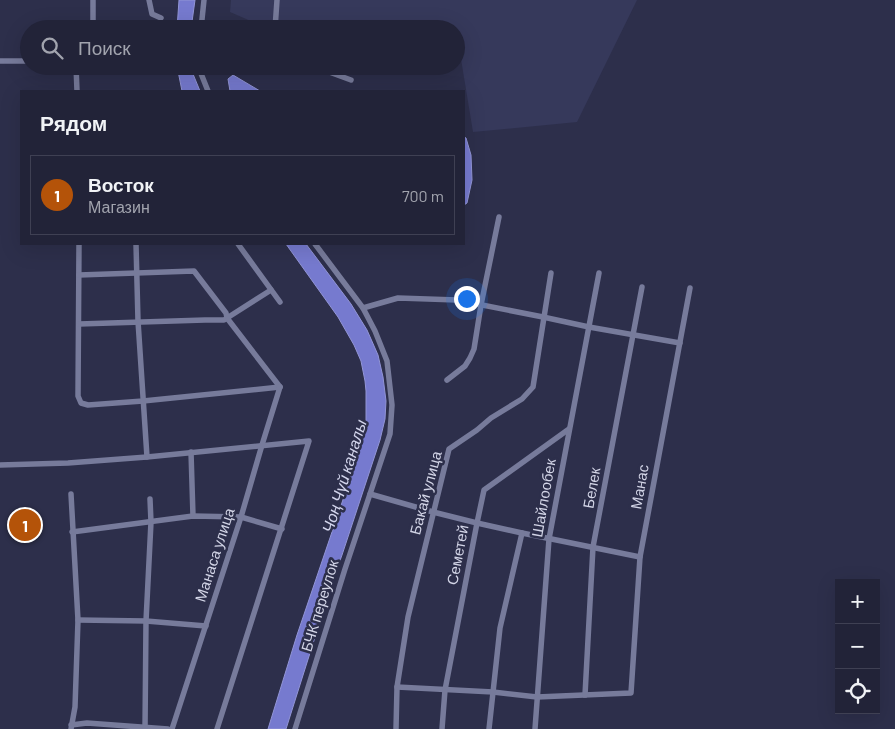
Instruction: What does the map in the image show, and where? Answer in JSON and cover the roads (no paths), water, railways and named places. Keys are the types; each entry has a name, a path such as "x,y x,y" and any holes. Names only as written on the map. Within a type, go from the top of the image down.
{"street":[{"path":"92,20 93,0"},
{"path":"149,0 152,14 161,18"},
{"path":"202,20 204,0"},
{"path":"276,20 277,0"},
{"path":"0,61 20,61"},
{"path":"76,75 77,90"},
{"path":"202,75 208,90"},
{"path":"337,75 351,80"},
{"path":"447,380 465,366 474,349 499,216"},
{"path":"79,245 78,396 81,403 88,405 143,401 280,387"},
{"path":"136,245 138,321 147,457"},
{"path":"239,245 280,302"},
{"name":"БЧК переулок","path":"295,729 390,434 392,405 387,361 376,331 363,308 316,245"},
{"path":"79,275 194,271 280,387"},
{"name":"Бакай улица","path":"396,729 397,687 408,617 449,449 491,418 522,399 533,387 550,273"},
{"name":"Шайлообек","path":"536,729 549,539 599,273"},
{"name":"Белек","path":"584,696 594,547 642,287"},
{"name":"Манас","path":"584,696 631,693 640,556 690,288"},
{"path":"79,324 224,320 227,315 271,290"},
{"path":"363,308 398,298 457,300 589,327 680,343"},
{"name":"Манаса улица","path":"172,729 241,516 280,387"},
{"name":"Семетей","path":"442,729 445,690 484,490 569,429"},
{"path":"0,465 68,463 147,457 309,441 217,729"},
{"path":"192,452 193,516"},
{"path":"71,494 78,620 75,707 71,727 88,723 168,729"},
{"path":"370,494 477,523 640,556"},
{"path":"145,728 146,621 151,522 150,499"},
{"path":"72,532 193,516 241,516 282,529"},
{"path":"489,729 500,628 522,533"},
{"path":"78,620 146,621 206,626"},
{"path":"397,687 492,692 538,697 584,696"}],"water":[{"path":"179,0 195,0 192,20 178,20"},
{"path":"179,75 193,75 200,90 182,90"},
{"path":"233,75 258,90 230,90 228,79"},
{"path":"465,138 471,155 472,180 467,203 465,204"},
{"path":"287,245 307,245 351,304 367,330 378,355 386,401 385,419 380,440 286,729 268,729 297,635 349,482 366,424 366,391 361,361 338,317"}],"place":[{"name":"Восток","path":"25,525"}],"water label":[{"name":"Чоң Чүй каналы","path":"344,476"}]}
